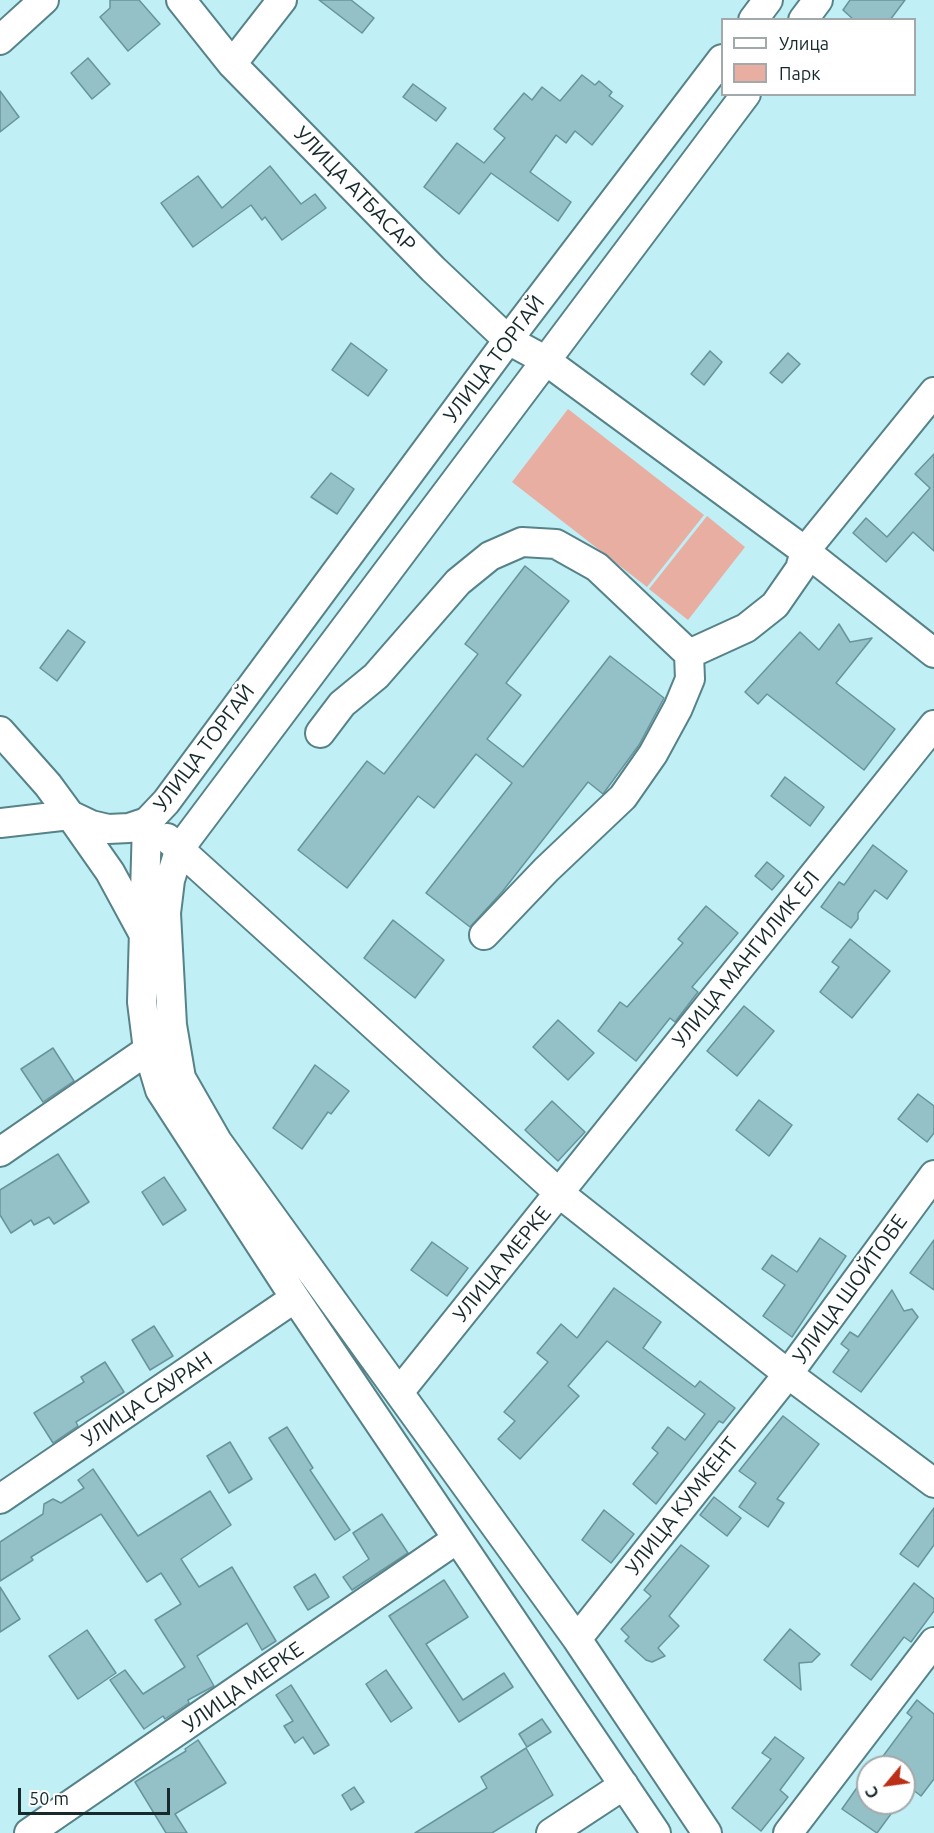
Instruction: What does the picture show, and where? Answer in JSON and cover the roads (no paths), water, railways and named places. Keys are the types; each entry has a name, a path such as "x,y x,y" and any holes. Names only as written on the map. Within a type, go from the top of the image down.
{"street":[{"path":"0,40 44,0"},
{"name":"УЛИЦА АТБАСАР","path":"181,0 232,64 433,269 508,340 545,360 803,560 934,653"},
{"path":"232,64 282,0"},
{"path":"754,18 768,0"},
{"path":"804,18 818,0"},
{"name":"УЛИЦА ТОРГАЙ","path":"721,62 508,340 166,802 147,822 180,848 744,96"},
{"path":"689,654 746,628 775,605 803,560 934,392"},
{"path":"320,733 342,704 376,676 458,582 490,556 522,542 556,544 597,567 689,654 690,679 678,708 653,754 623,797 546,870 484,935"},
{"name":"УЛИЦА МАНГИЛИК ЕЛ","path":"559,1193 934,724"},
{"path":"0,731 48,784 110,872 142,931"},
{"path":"0,823 70,815 91,825 108,829 129,828 147,822 142,931 142,1002 148,1050 160,1090 295,1298 656,1833"},
{"path":"707,1833 577,1639 400,1391 217,1141 181,1078 172,1025 166,913 170,880 180,848 242,907 559,1193 788,1374 934,1483"},
{"path":"0,1152 148,1050"},
{"name":"УЛИЦА ШОЙТОБЕ","path":"788,1374 934,1176"},
{"name":"УЛИЦА МЕРКЕ","path":"400,1391 559,1193"},
{"name":"УЛИЦА САУРАН","path":"0,1499 295,1298"},
{"name":"УЛИЦА КУМКЕНТ","path":"577,1639 788,1374"},
{"name":"УЛИЦА МЕРКЕ","path":"29,1833 457,1539"},
{"path":"788,1833 934,1642"},
{"path":"551,1833 624,1785"}]}
